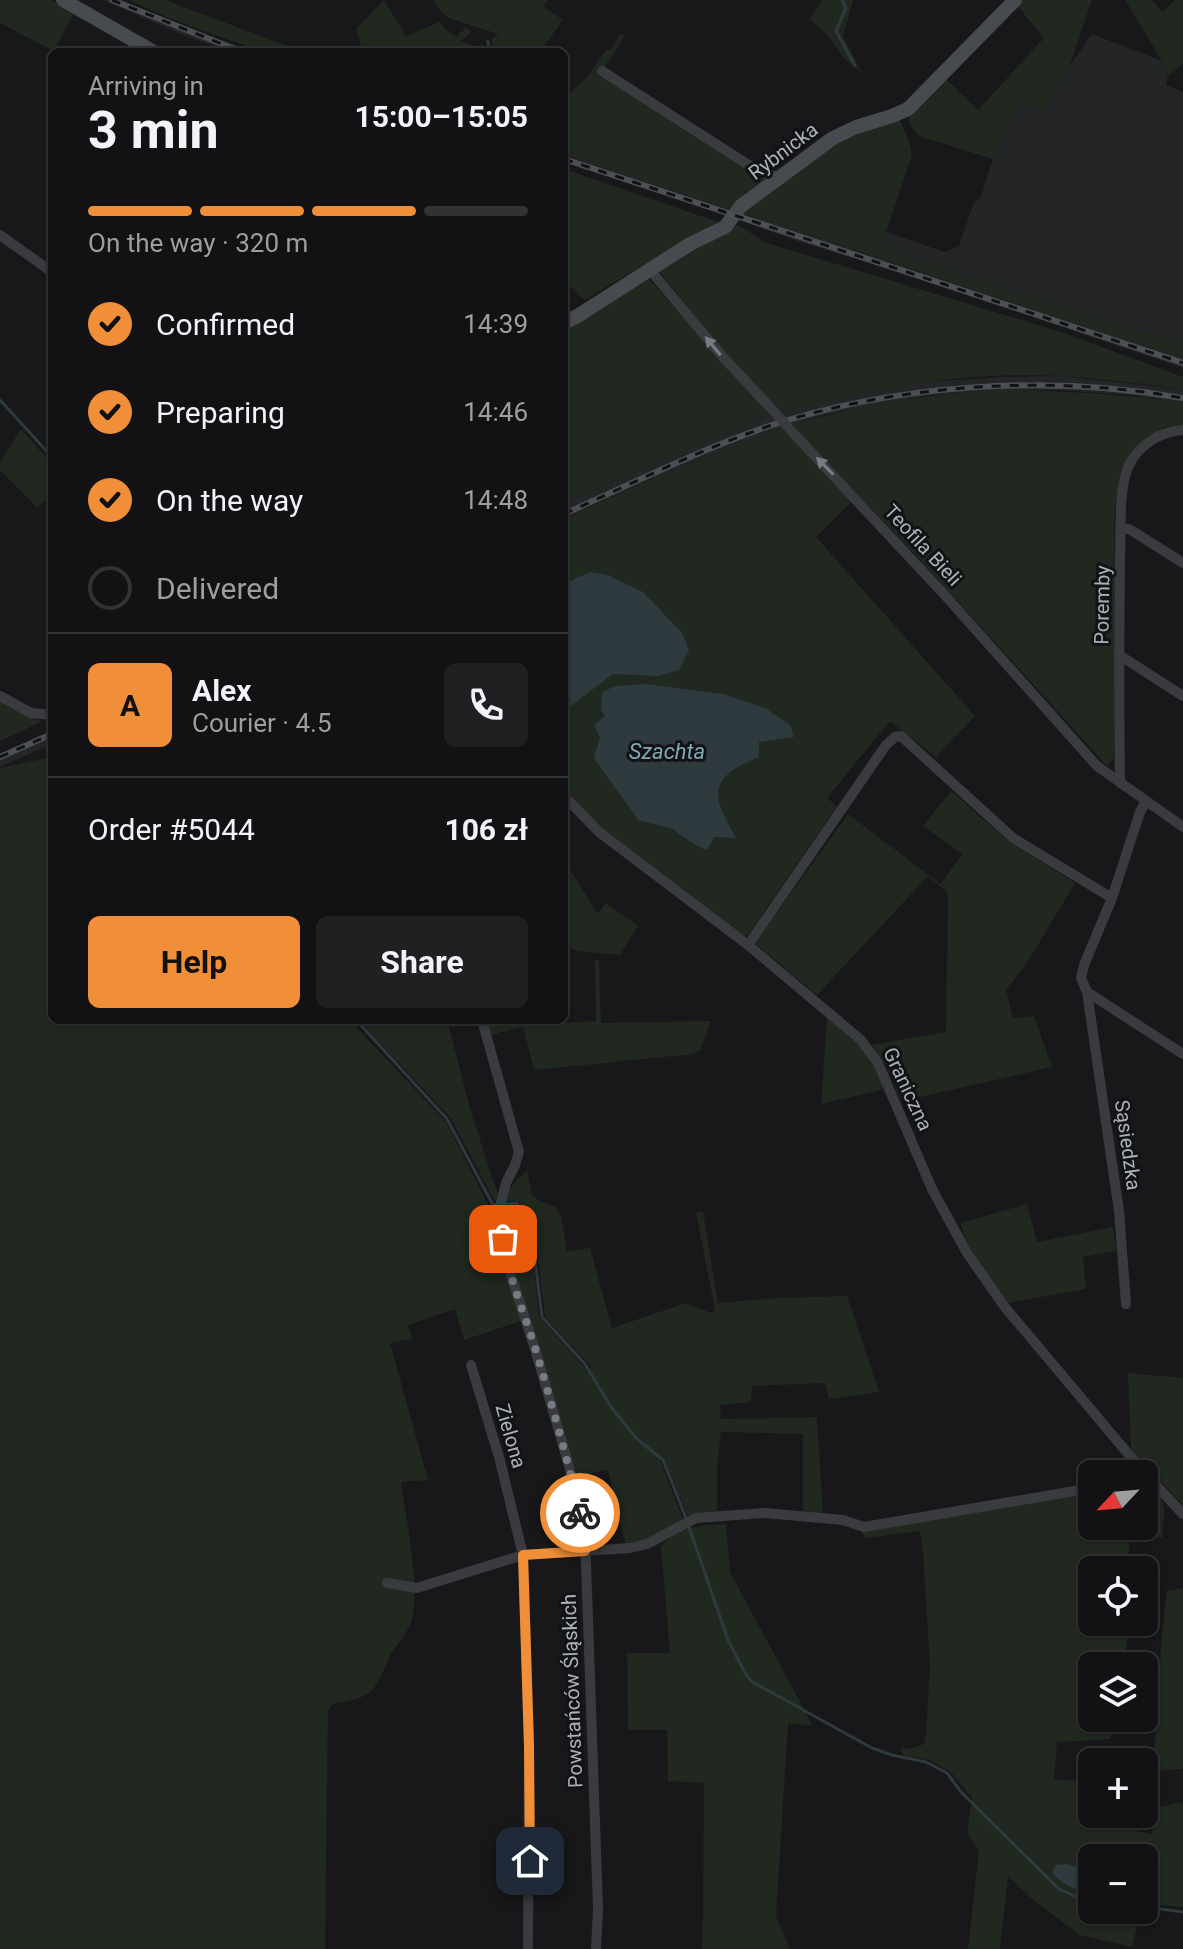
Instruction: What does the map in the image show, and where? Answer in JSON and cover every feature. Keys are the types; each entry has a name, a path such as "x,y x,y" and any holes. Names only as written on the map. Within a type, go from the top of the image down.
{"street":[{"path":"63,0 147,48"},
{"name":"Rybnicka","path":"568,321 690,244 721,230 741,206 837,136 908,109 1015,0"},
{"path":"602,71 758,171 781,178"},
{"path":"0,235 48,269"},
{"name":"Teofila Bieli","path":"650,270 722,356 942,592 1072,740 1097,766 1183,827"},
{"name":"Poremby","path":"1120,783 1118,672 1121,527 1127,469 1155,438 1166,432 1183,430"},
{"path":"1121,527 1131,530 1183,563"},
{"path":"1119,655 1183,696"},
{"path":"1118,672 1133,664"},
{"path":"0,696 31,713 48,715"},
{"path":"748,945 886,745 901,736 1013,838 1112,898"},
{"path":"1108,774 1120,755"},
{"name":"Graniczna","path":"568,800 599,832 748,945 870,1050 904,1120 932,1189 967,1253 1004,1306 1133,1460"},
{"name":"Sąsiedzka","path":"1126,1304 1119,1211 1104,1100 1087,992 1081,978 1146,801"},
{"path":"1087,992 1183,1054"},
{"name":"Powstańców Śląskich","path":"483,1024 519,1152 500,1206 505,1257 570,1469 585,1534 598,1909 596,1949"},
{"name":"Zielona","path":"471,1365 499,1457 523,1555 529,1772 528,1949"},
{"name":"Graniczna","path":"1158,1487 1183,1514"},
{"path":"387,1583 417,1588 523,1555 630,1548 647,1544 696,1518 765,1513 843,1520 864,1527 1078,1490"}],"shaded area":[{"path":"0,0 52,0 74,13 56,48 48,48 0,23"},
{"path":"103,0 120,0 164,20 244,48 220,48"},
{"path":"129,0 165,0 292,48 252,48 171,19"},
{"path":"384,0 406,36 440,22 457,37 466,27 471,32 461,41 476,47 483,44 483,48 362,48 356,29"},
{"path":"433,0 548,0 543,6 563,20 543,48 492,48 492,39 498,34 442,13"},
{"path":"822,0 853,0 843,36 864,77 810,19"},
{"path":"1020,0 1092,0 1070,65 1043,111 1018,104 993,159 921,137 911,127 909,116 944,77 978,110 1044,38 1016,4"},
{"path":"1125,0 1152,0 1162,12 1175,0 1183,0 1183,64 1168,76 1162,61"},
{"path":"620,34 625,36 603,70 774,178 731,210 568,156 568,95 586,78 607,49 610,51"},
{"path":"1092,34 1162,61 1168,76 1166,85 1183,92 1183,346 881,248 886,232 945,252 959,246 974,202 980,199 993,159 1018,103 1043,111"},
{"path":"899,118 912,155 881,248 1183,346 1183,357 741,213 841,138"},
{"path":"568,156 1166,351 1183,357 1183,368 803,243 568,164"},
{"path":"568,170 718,222 584,300 568,284"},
{"path":"738,225 767,243 1061,332 1183,377 1183,389 1075,377 989,376 884,389 780,412 731,361 659,271 692,249"},
{"path":"649,279 770,414 568,501 568,327"},
{"path":"1059,376 1183,389 1183,403 1130,395 1058,390 985,390 927,396 825,415 792,425 780,412 847,395 925,382"},
{"path":"985,390 1084,393 1183,403 1183,425 1165,427 1141,444 1121,468 1114,519 1114,758 1107,766 926,566 792,425 888,403"},
{"path":"770,414 782,428 652,479 568,516 568,501"},
{"path":"782,428 852,501 816,537 975,716 936,757 890,721 827,798 837,806 747,936 739,934 595,825 568,792 568,516 652,479"},
{"path":"21,429 48,459 48,499 37,507 0,470 0,462"},
{"path":"0,699 41,722 0,741"},
{"path":"48,732 48,746 0,767 0,754"},
{"path":"48,758 48,1024 354,1024 446,1122 490,1208 496,1209 499,1248 521,1321 464,1340 455,1309 408,1325 412,1339 390,1343 428,1480 401,1482 413,1569 414,1604 410,1624 371,1691 357,1699 333,1704 328,1710 325,1949 0,1949 0,768"},
{"path":"951,791 1008,841 1075,883 1030,958 1006,990 1013,1019 1034,1016 1052,1067 902,1101 885,1064 872,1045 946,1032 948,893 928,876 817,995 755,943 848,814 941,884 962,854 923,826"},
{"path":"568,866 598,914 606,903 638,926 620,955 568,948"},
{"path":"595,960 599,960 601,1023 711,1021 700,1050 693,1054 534,1070 523,1027 490,1035 487,1024 596,1021"},
{"path":"827,1017 863,1046 884,1082 883,1088 821,1104"},
{"path":"362,1024 448,1024 471,1112 498,1195 495,1202 450,1117"},
{"path":"527,1170 532,1195 555,1207 561,1215 567,1251 590,1248 612,1328 686,1303 711,1313 715,1309 696,1213 703,1211 718,1303 847,1296 879,1392 829,1399 825,1383 752,1386 751,1402 720,1405 721,1419 817,1417 823,1514 803,1512 803,1434 721,1432 717,1511 689,1519 665,1461 660,1460 684,1522 646,1542 626,1546 608,1470 578,1476 510,1255 505,1206 516,1205 531,1238 539,1317 588,1371 591,1367 588,1363 545,1317 535,1235 519,1201 506,1201 507,1191"},
{"path":"1027,1204 1037,1242 1113,1227 1116,1251 1083,1257 1086,1289 1008,1303 973,1258 960,1223"},
{"path":"1128,1373 1183,1378 1183,1505 1158,1479 1158,1460 1140,1460 1131,1450"},
{"path":"1158,1493 1164,1505 1162,1538 1158,1538"},
{"path":"1078,1495 1078,1540 1129,1540 1129,1556 1078,1556 1078,1636 1127,1636 1126,1652 1078,1652 1078,1732 1111,1732 1110,1739 1057,1742 1054,1779 1078,1781 1078,1828 1126,1828 1152,1834 1152,1828 1158,1828 1158,1807 1183,1802 1183,1907 1158,1905 1158,1844 1078,1844 1078,1867 1056,1865 1078,1884 1078,1924 1138,1924 1132,1947 1079,1935 1008,1876 1000,1949 968,1949 979,1851 967,1833 972,1798 951,1772 929,1760 903,1755 900,1748 909,1749 924,1744 926,1735 930,1665 920,1531 866,1538 860,1530"},
{"path":"726,1524 730,1572 813,1726 788,1723 776,1916 790,1949 702,1949 704,1783 668,1781 667,1730 628,1730 627,1653 670,1653 661,1547 682,1531"},
{"path":"1183,1588 1183,1769 1158,1771 1158,1748 1155,1748 1167,1591"}],"water":[{"path":"590,572 607,575 643,592 682,633 689,650 679,670 658,676 613,674 568,708 568,582"},
{"name":"Szachta","path":"646,684 723,694 765,708 790,725 794,737 759,742 759,757 730,773 720,785 720,805 736,838 714,837 707,850 671,828 638,820 594,757 600,738 594,725 605,716 601,709 602,693 614,686"},
{"path":"1056,1865 1078,1867 1078,1889 1052,1873"}],"waterway":[{"path":"842,0 846,8 836,31 855,66"},
{"path":"488,41 489,48"},
{"path":"0,400 48,453"},
{"path":"360,1024 447,1119 493,1205 498,1204"},
{"path":"506,1204 517,1203 532,1236 542,1317 585,1364 611,1407 637,1439 663,1460 686,1518"},
{"path":"689,1527 728,1640 751,1681 872,1748 926,1762 947,1773 961,1792 1059,1889 1078,1897"},
{"path":"1158,1909 1183,1912"}],"railway":[{"path":"112,0 232,48"},
{"path":"568,160 1183,363"},
{"path":"568,512 740,436 815,412 867,401 973,387 1026,385 1079,386 1183,398"},
{"path":"0,757 48,736"}],"way so far":[{"path":"503,1239 505,1257 535,1349 580,1513"}],"route":[{"path":"530,1861 523,1555 585,1551 580,1513"}]}
